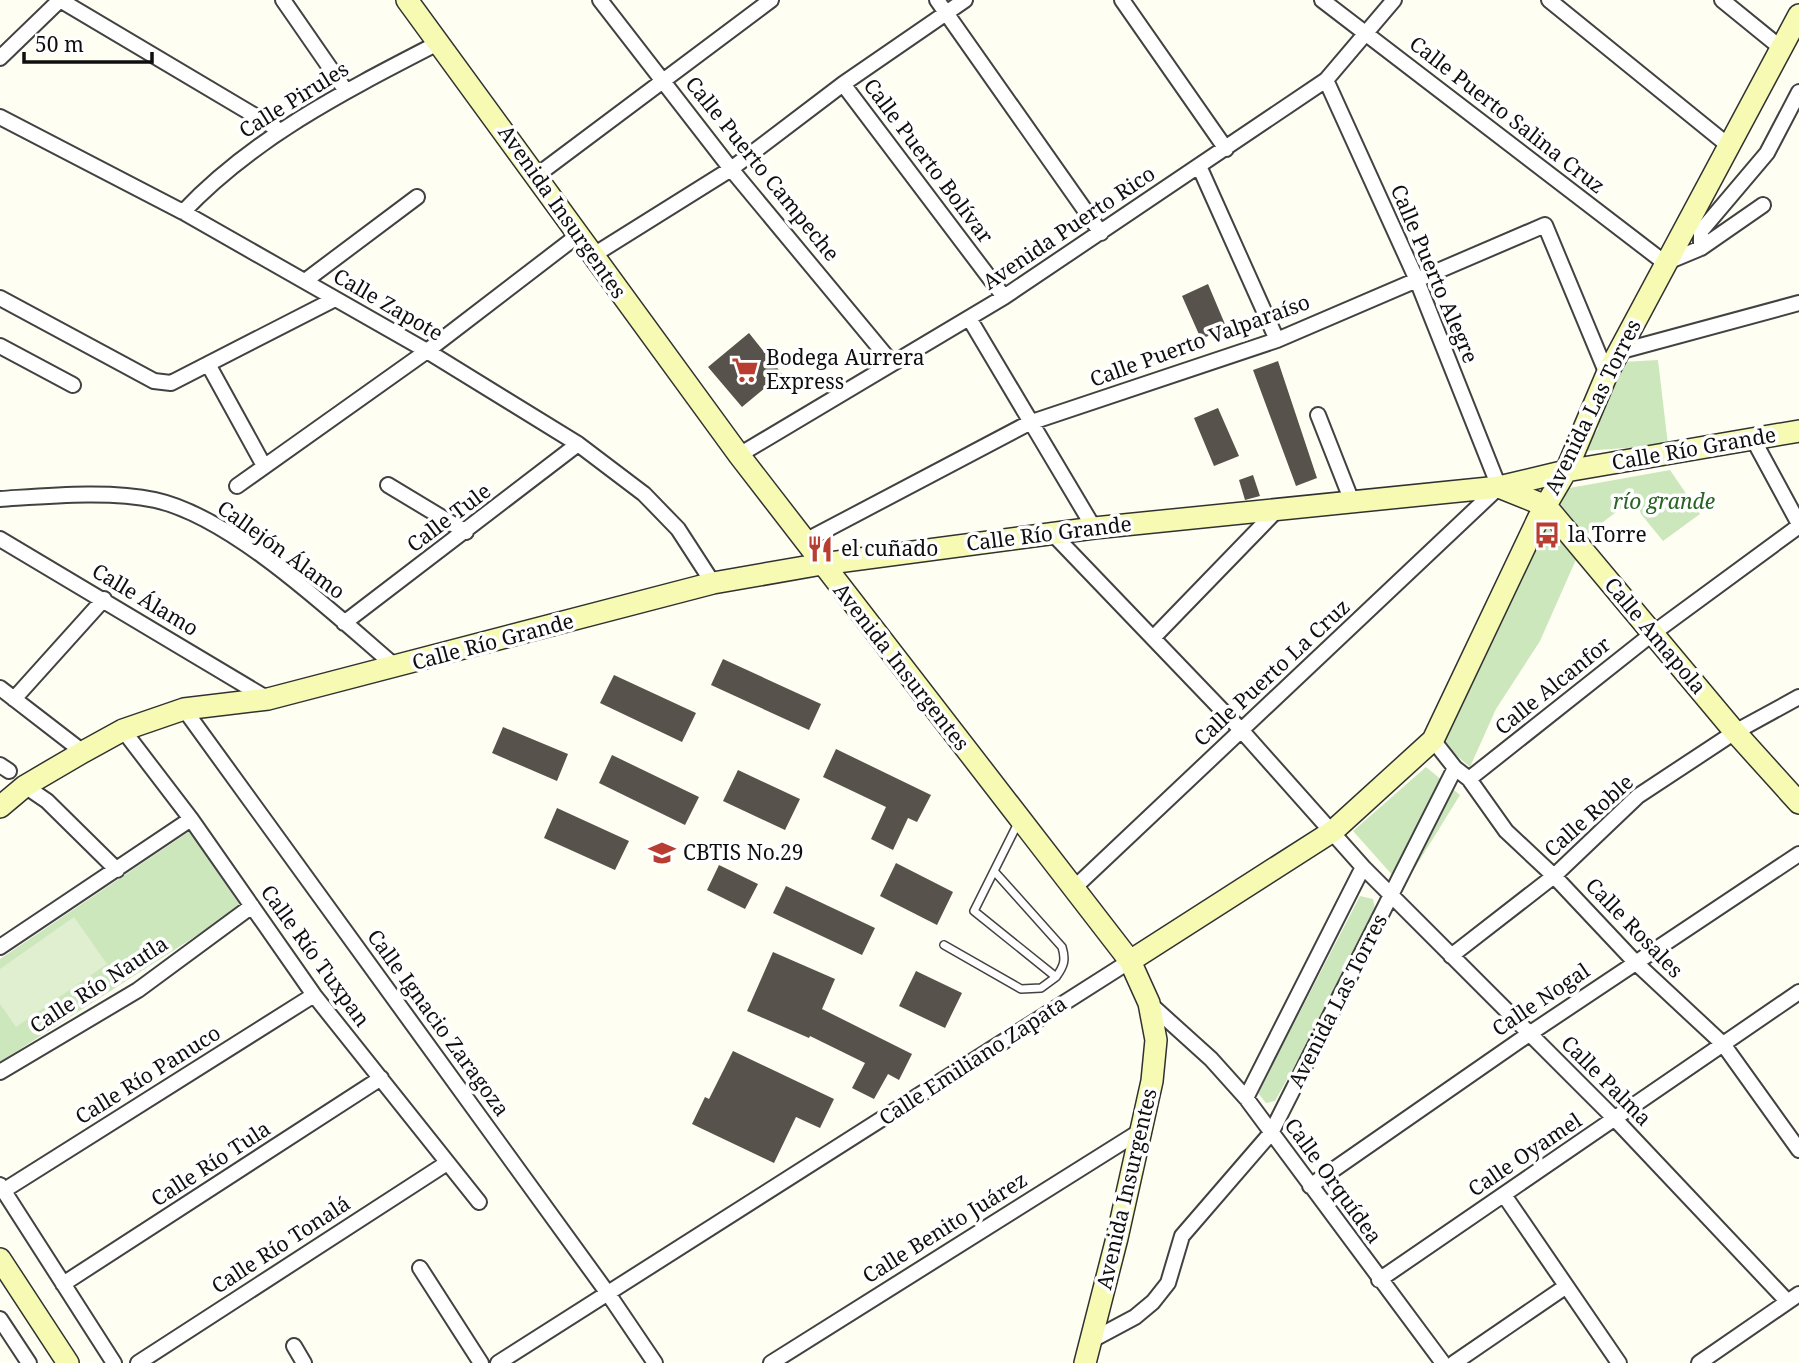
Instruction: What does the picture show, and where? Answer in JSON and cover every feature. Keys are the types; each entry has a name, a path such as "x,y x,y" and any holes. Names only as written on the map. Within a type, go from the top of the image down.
{"main road":[{"name":"Avenida Insurgentes","path":"407,0 738,455 1130,961 1149,1003 1156,1040 1142,1130 1085,1363"},
{"name":"Avenida Las Torres","path":"1433,740 1546,506 1566,471 1618,352 1799,15"},
{"name":"Calle Río Grande","path":"0,807 25,786 123,730 184,709 268,699 713,583 822,564 1052,533 1280,506 1499,486 1566,471 1799,431"},
{"name":"Calle Amapola","path":"1499,486 1546,506 1735,732 1799,803"},
{"name":"Calle Emiliano Zapata","path":"1130,961 1333,831 1433,740"},
{"path":"0,1259 68,1363"}],"street":[{"path":"0,58 60,0 279,130"},
{"path":"283,0 346,91"},
{"name":"Calle Puerto Campeche","path":"600,0 732,169 892,363"},
{"path":"536,176 771,0"},
{"path":"937,0 1101,233"},
{"path":"592,256 732,169 843,84 965,0"},
{"path":"1122,0 1226,149"},
{"name":"Calle Puerto Salina Cruz","path":"1322,0 1665,263"},
{"name":"Avenida Puerto Rico","path":"738,455 1004,297 1326,80 1394,0"},
{"path":"1549,0 1729,146"},
{"path":"1722,0 1781,48"},
{"name":"Calle Pirules","path":"183,212 215,178 279,130 440,42"},
{"name":"Calle Puerto Alegre","path":"1326,80 1416,278 1499,486"},
{"name":"Calle Puerto Bolívar","path":"843,84 1004,297"},
{"path":"1701,248 1701,231 1767,153 1799,92"},
{"name":"Calle Zapote","path":"0,117 183,212 305,281 578,444 644,494 678,529 713,583"},
{"path":"1199,166 1277,340"},
{"path":"305,281 417,197"},
{"path":"1665,263 1701,248 1763,205"},
{"name":"Calle Puerto Valparaíso","path":"805,541 1029,422 1277,340 1416,278 1545,225 1607,374"},
{"path":"237,486 263,464 426,351 577,236"},
{"path":"0,298 154,381 170,383 335,299"},
{"path":"1618,352 1799,303"},
{"path":"969,318 1094,528"},
{"path":"0,346 73,385"},
{"path":"208,364 263,464"},
{"path":"1318,415 1351,499"},
{"path":"1754,439 1799,525"},
{"name":"Calle Tule","path":"344,623 467,532 578,444"},
{"path":"388,485 467,532"},
{"name":"Calle Puerto La Cruz","path":"1073,889 1499,486"},
{"name":"Callejón Álamo","path":"0,499 117,497 155,500 187,511 257,554 396,667"},
{"path":"1153,638 1280,506"},
{"name":"Calle Alcanfor","path":"1469,779 1652,634 1799,525"},
{"path":"1052,533 1242,731 1363,867 1391,894"},
{"name":"Calle Álamo","path":"0,539 268,699"},
{"path":"14,699 104,599"},
{"path":"0,688 83,752"},
{"name":"Calle Roble","path":"1451,956 1554,876 1638,796 1735,732 1799,697"},
{"name":"Calle Ignacio Zaragoza","path":"184,709 609,1295 654,1363"},
{"name":"Calle Río Tuxpan","path":"123,730 253,905 314,995 479,1202"},
{"name":"Calle Rosales","path":"1433,740 1455,768 1469,779 1506,831 1554,876 1635,962 1723,1044 1798,1145"},
{"name":"Avenida Las Torres","path":"1092,1340 1135,1317 1153,1301 1168,1283 1181,1236 1271,1133 1455,768"},
{"path":"25,786 47,801 117,870"},
{"path":"0,947 191,819"},
{"name":"Calle Nogal","path":"1310,1186 1635,962 1799,854"},
{"path":"1246,1098 1363,867"},
{"name":"Calle Palma","path":"1391,894 1793,1298"},
{"name":"Calle Río Nautla","path":"0,1072 138,990 253,905"},
{"name":"Calle Emiliano Zapata","path":"498,1363 609,1295 1130,961"},
{"name":"Calle Oyamel","path":"1379,1280 1799,992"},
{"name":"Calle Río Panuco","path":"2,1188 314,995"},
{"name":"Calle Orquídea","path":"1149,1003 1211,1059 1246,1098 1443,1363"},
{"name":"Calle Río Tula","path":"63,1284 381,1078"},
{"name":"Calle Benito Juárez","path":"771,1363 1142,1130"},
{"name":"Calle Río Tonalá","path":"138,1363 447,1163"},
{"path":"2,1188 114,1363"},
{"path":"1504,1195 1619,1363"},
{"path":"420,1268 481,1363"},
{"path":"1454,1363 1565,1287"},
{"path":"1699,1363 1793,1298"},
{"path":"0,1319 29,1363"},
{"path":"294,1346 304,1363"}],"lane":[{"path":"1019,820 974,911 1056,977"},
{"path":"944,945 1021,989 1041,988 1063,968 1066,957 1062,947 994,871"}],"green space":[{"path":"1658,360 1668,445 1584,451 1598,429 1604,400 1622,362"},
{"name":"río grande","path":"1670,470 1700,514 1663,541 1641,514 1637,503 1628,503 1586,535 1560,504 1564,489"},
{"path":"1541,521 1578,555 1540,641 1496,709 1470,767 1442,743"},
{"path":"1426,767 1460,795 1403,887 1353,831"},
{"path":"190,831 241,907 0,1062 0,959"},
{"path":"1360,896 1373,899 1377,918 1275,1101 1266,1103 1258,1093"},
{"path":"74,917 107,964 16,1027 0,1004 0,969"}],"building":[{"path":"1208,284 1230,336 1216,342 1213,334 1201,339 1182,296"},
{"name":"Bodega Aurrera Express","path":"749,333 782,374 742,407 708,367"},
{"path":"1278,361 1317,478 1296,486 1253,370"},
{"path":"1218,408 1239,456 1214,466 1194,418"},
{"path":"1253,475 1260,496 1245,500 1239,480"},
{"path":"723,659 821,704 809,730 711,685"},
{"path":"614,675 696,713 682,742 600,703"},
{"path":"503,727 568,754 557,781 492,753"},
{"path":"836,749 931,795 917,822 908,818 893,850 871,839 886,807 823,777"},
{"path":"612,755 699,797 685,825 599,783"},
{"path":"738,770 800,799 785,830 723,801"},
{"path":"557,808 629,841 615,870 544,838"},
{"path":"896,863 953,892 937,925 880,896"},
{"path":"719,865 758,884 745,909 707,890"},
{"path":"786,886 875,928 862,955 773,913"},
{"path":"773,952 835,979 822,1009 912,1054 899,1080 888,1074 874,1099 852,1088 865,1063 810,1036 809,1038 747,1011"},
{"path":"916,971 962,993 945,1028 899,1006"},
{"path":"733,1051 834,1099 820,1128 796,1117 774,1163 692,1124 705,1097 709,1099"}],"place":[{"name":"Bodega Aurrera Express","path":"745,370"},
{"name":"la Torre","path":"1547,535"},
{"name":"el cuñado","path":"820,549"},
{"name":"CBTIS No.29","path":"662,853"}]}
